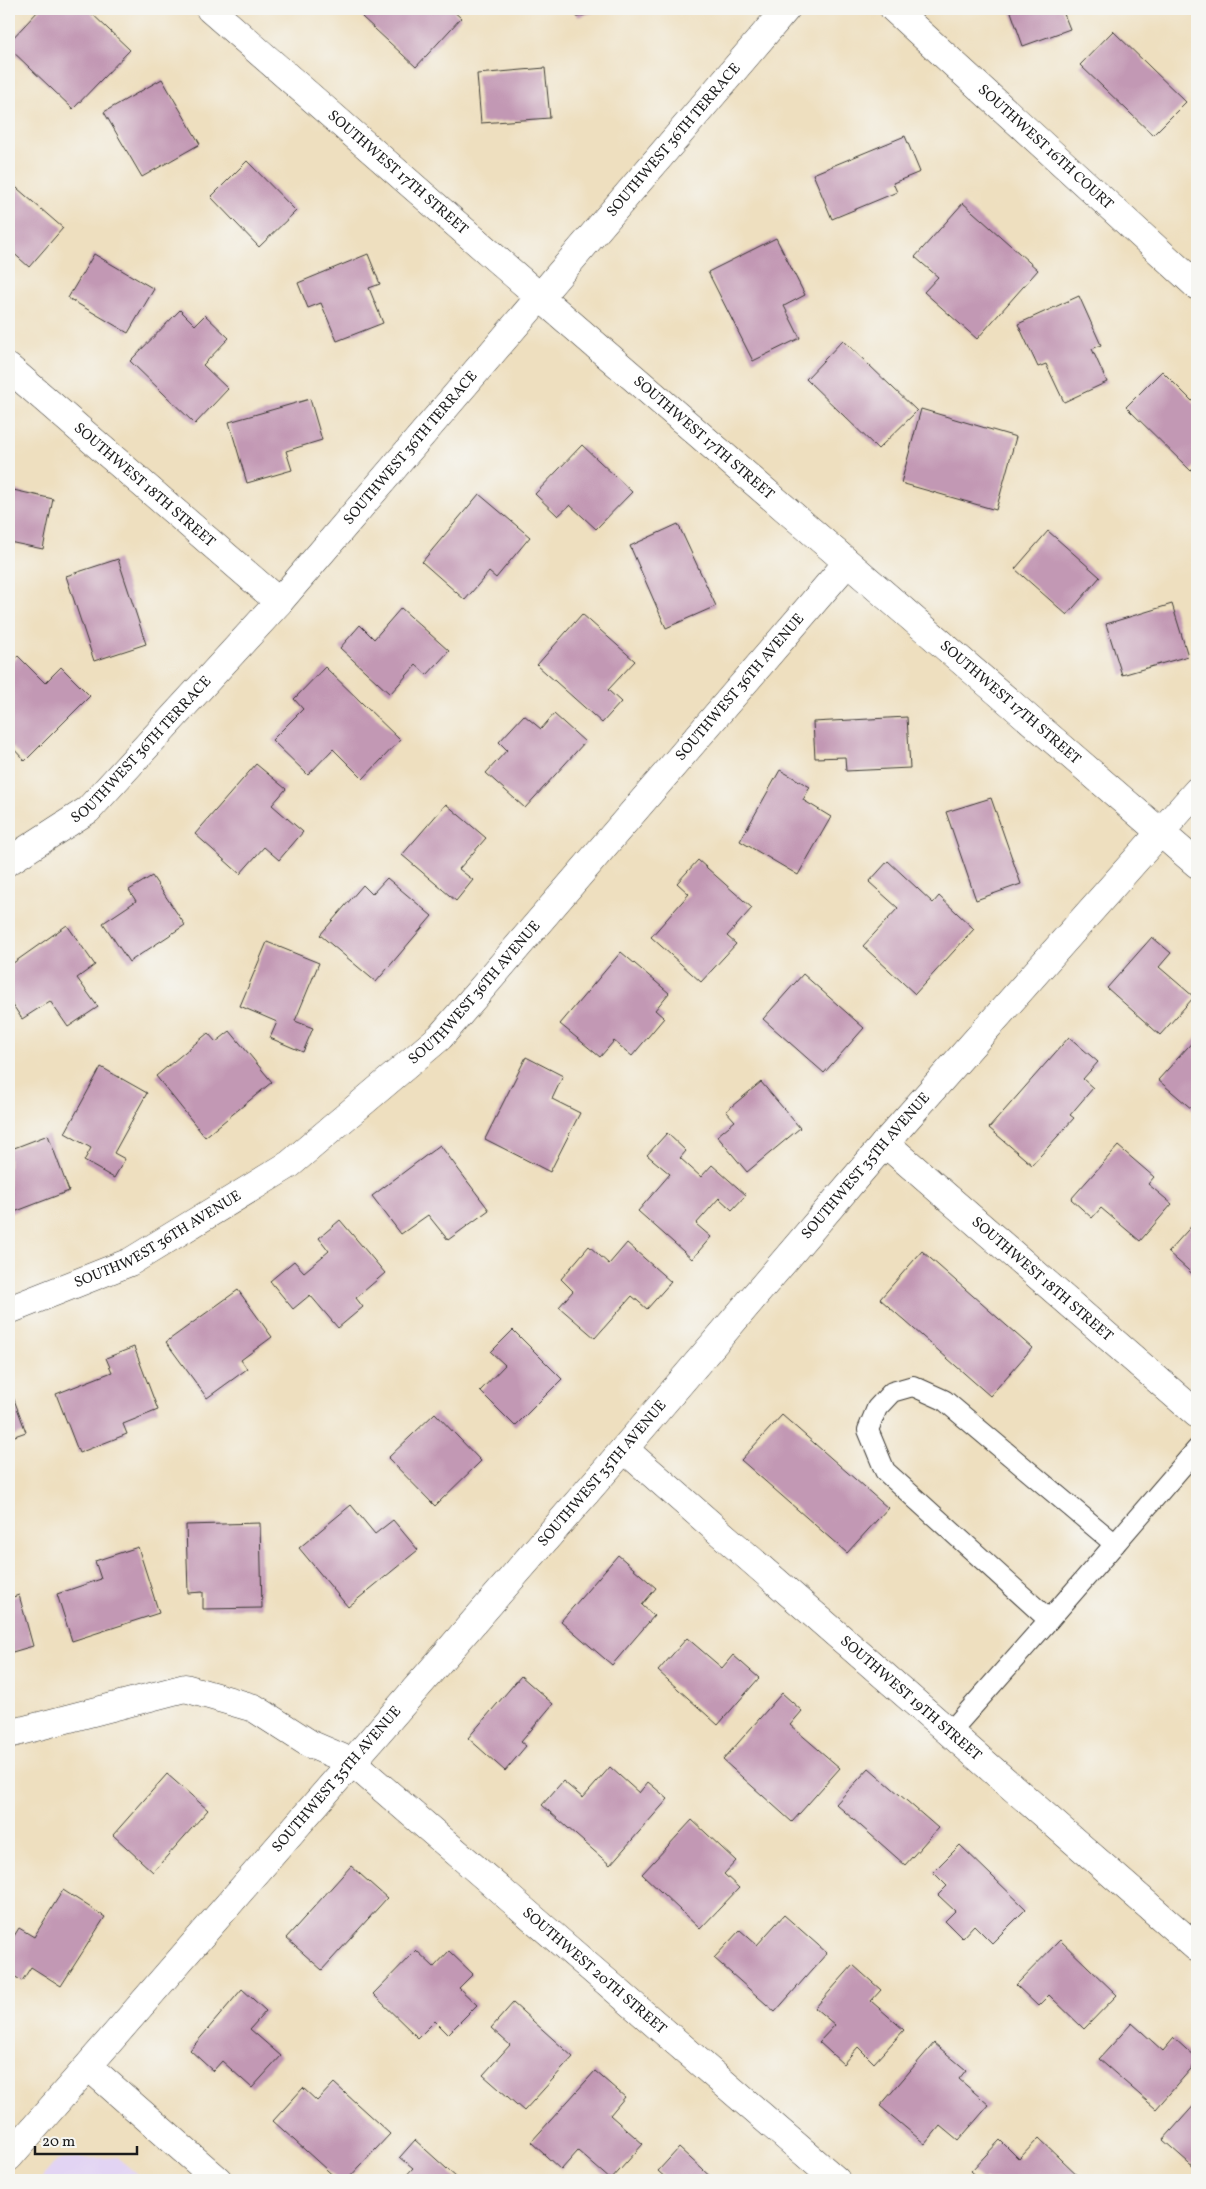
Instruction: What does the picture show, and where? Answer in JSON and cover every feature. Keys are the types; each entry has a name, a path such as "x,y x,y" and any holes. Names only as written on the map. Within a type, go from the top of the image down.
{"street":[{"name":"SOUTHWEST 17TH STREET","path":"210,9 540,297 1197,864"},
{"name":"SOUTHWEST 36TH TERRACE","path":"9,861 88,810 279,602 786,9"},
{"name":"SOUTHWEST 16TH COURT","path":"894,9 1197,286"},
{"name":"SOUTHWEST 18TH STREET","path":"9,368 279,602"},
{"name":"SOUTHWEST 36TH AVENUE","path":"9,1310 130,1262 290,1164 440,1036 847,562"},
{"name":"SOUTHWEST 35TH AVENUE","path":"9,2157 624,1449 885,1144 1197,791"},
{"name":"SOUTHWEST 18TH STREET","path":"885,1144 1197,1414"},
{"name":"SOUTHWEST 19TH STREET","path":"624,1449 1197,1948"},
{"name":"SOUTHWEST 20TH STREET","path":"9,1734 186,1688 254,1708 310,1744 352,1762 836,2180"},
{"path":"89,2067 218,2180"}],"lane":[{"path":"1049,1620 885,1471 868,1430 877,1408 892,1392 913,1386 944,1400 1115,1544"},
{"path":"950,1732 1197,1449"}],"shaded area":[{"path":"117,2157 144,2180 40,2180 57,2160"}],"building":[{"path":"40,9 87,9 130,50 73,109 9,48 9,42"},
{"path":"369,9 451,9 461,18 416,67 362,17"},
{"path":"575,9 606,9 577,17"},
{"path":"1010,9 1062,9 1070,29 1023,46"},
{"path":"1113,31 1186,102 1153,135 1080,65"},
{"path":"545,68 550,118 481,123 477,74"},
{"path":"162,79 200,144 142,177 104,112"},
{"path":"905,136 920,172 893,183 897,192 832,219 813,174"},
{"path":"247,161 296,211 259,247 211,197"},
{"path":"10,182 63,228 29,267 9,249"},
{"path":"963,203 1038,270 977,339 924,292 938,277 915,257"},
{"path":"776,238 805,295 784,306 800,338 753,361 708,272"},
{"path":"94,254 154,289 128,333 68,298"},
{"path":"368,254 380,284 369,288 383,323 337,341 321,303 308,308 298,283"},
{"path":"1079,296 1101,345 1092,349 1107,382 1064,402 1046,364 1038,367 1018,324"},
{"path":"180,310 195,325 205,315 229,338 203,365 228,389 195,424 130,361"},
{"path":"843,340 917,411 878,449 806,379"},
{"path":"1162,371 1197,406 1197,464 1191,471 1126,407"},
{"path":"310,399 322,440 286,451 292,470 247,483 229,422"},
{"path":"921,409 1016,437 996,510 901,483"},
{"path":"582,445 632,492 596,529 570,505 558,516 535,494"},
{"path":"9,489 53,499 43,549 9,542"},
{"path":"479,494 530,537 496,578 489,572 465,600 422,562"},
{"path":"678,524 716,606 666,628 630,546"},
{"path":"1048,531 1100,577 1067,615 1015,569"},
{"path":"118,559 146,644 94,661 66,576"},
{"path":"1172,604 1188,656 1122,675 1106,624"},
{"path":"401,608 449,651 427,675 416,665 390,694 340,648 360,625 374,639"},
{"path":"582,614 635,661 608,690 621,702 602,723 537,665"},
{"path":"18,656 45,683 61,667 90,696 25,761 9,744 9,665"},
{"path":"325,667 400,740 363,779 333,749 308,775 272,740 303,709 294,699"},
{"path":"554,714 585,742 525,808 486,773 507,750 499,742 524,715 541,729"},
{"path":"907,717 910,768 846,771 845,757 815,758 813,722"},
{"path":"256,764 286,789 272,805 303,832 279,860 264,847 240,874 195,834"},
{"path":"780,770 810,787 803,800 831,817 798,875 740,841"},
{"path":"991,798 1021,884 976,900 946,812"},
{"path":"446,804 486,838 459,869 473,880 456,901 402,855"},
{"path":"698,860 752,908 727,936 736,944 701,982 651,937 689,894 677,883"},
{"path":"888,861 933,903 939,896 974,929 915,994 863,946 898,908 869,882"},
{"path":"152,876 185,925 129,962 103,923 136,901 129,890"},
{"path":"387,878 432,916 376,982 320,935 363,885 372,894"},
{"path":"67,925 95,965 77,978 98,1007 68,1027 50,1001 22,1019 9,999 9,966"},
{"path":"1152,937 1171,953 1159,967 1194,997 1160,1035 1107,988"},
{"path":"267,942 319,963 295,1021 313,1028 303,1052 270,1038 277,1022 240,1006"},
{"path":"621,952 669,993 655,1010 664,1018 632,1056 614,1041 600,1057 560,1024"},
{"path":"803,974 864,1028 824,1073 763,1019"},
{"path":"230,1031 272,1082 205,1137 156,1076 208,1033 216,1042"},
{"path":"1069,1037 1098,1062 1083,1079 1093,1088 1070,1115 1074,1118 1032,1165 989,1128"},
{"path":"1197,1037 1197,1105 1193,1110 1158,1080"},
{"path":"526,1057 563,1076 552,1099 580,1113 550,1172 485,1139"},
{"path":"101,1067 147,1093 114,1153 125,1159 114,1178 84,1161 91,1148 65,1133"},
{"path":"761,1082 800,1128 747,1172 717,1136 735,1121 726,1111"},
{"path":"667,1133 686,1151 680,1158 701,1177 712,1165 746,1195 732,1210 719,1198 696,1224 711,1237 692,1259 638,1211 670,1174 647,1155"},
{"path":"48,1135 69,1191 9,1214 9,1150"},
{"path":"440,1145 489,1210 448,1240 428,1215 401,1234 372,1196"},
{"path":"1118,1146 1154,1177 1148,1184 1172,1204 1140,1241 1101,1208 1092,1218 1071,1199"},
{"path":"340,1220 385,1273 356,1298 363,1307 338,1328 310,1295 293,1309 270,1281 294,1261 304,1272 329,1251 319,1238"},
{"path":"1197,1220 1197,1278 1168,1252"},
{"path":"627,1243 671,1282 647,1309 632,1296 595,1338 559,1307 573,1291 561,1279 589,1246 609,1264"},
{"path":"922,1251 1032,1348 990,1396 880,1299"},
{"path":"238,1290 272,1337 241,1360 247,1369 207,1398 166,1342"},
{"path":"513,1330 562,1379 515,1426 480,1391 505,1365 491,1352"},
{"path":"134,1347 158,1410 123,1424 127,1434 79,1453 56,1394 112,1372 106,1358"},
{"path":"9,1386 26,1432 9,1438"},
{"path":"435,1413 481,1461 435,1506 388,1458"},
{"path":"782,1415 888,1508 847,1553 741,1460"},
{"path":"351,1505 375,1534 393,1520 418,1550 348,1607 299,1548"},
{"path":"260,1523 262,1608 203,1609 203,1592 188,1593 186,1525"},
{"path":"138,1547 159,1613 72,1641 57,1594 101,1579 95,1561"},
{"path":"618,1555 656,1588 642,1605 654,1616 612,1665 561,1621"},
{"path":"9,1594 10,1598 19,1595 33,1646 9,1653"},
{"path":"687,1638 722,1668 733,1655 759,1678 718,1725 658,1671"},
{"path":"521,1676 553,1704 521,1742 526,1746 505,1771 468,1738"},
{"path":"782,1693 802,1711 790,1725 840,1768 792,1822 723,1760"},
{"path":"610,1767 639,1793 648,1782 668,1799 610,1865 542,1805 563,1781 583,1798"},
{"path":"869,1768 938,1828 905,1865 836,1804"},
{"path":"167,1774 208,1810 153,1872 113,1835"},
{"path":"692,1820 736,1861 724,1874 739,1888 700,1929 642,1874"},
{"path":"960,1845 1026,1909 992,1943 974,1925 962,1938 945,1921 955,1911 938,1895 947,1886 933,1872"},
{"path":"351,1866 387,1898 322,1970 286,1938"},
{"path":"63,1890 105,1917 61,1986 31,1967 22,1981 9,1973 9,1944 19,1928 34,1937"},
{"path":"784,1915 827,1953 775,2012 714,1958 740,1930 757,1945"},
{"path":"1060,1940 1117,1995 1084,2029 1049,1995 1038,2006 1016,1985"},
{"path":"416,1950 434,1967 449,1951 473,1974 459,1988 477,2005 448,2034 435,2021 418,2038 373,1994"},
{"path":"853,1965 881,1990 871,2001 904,2030 874,2063 858,2047 843,2064 819,2042 835,2025 815,2008"},
{"path":"242,1989 266,2011 250,2029 281,2056 252,2088 222,2061 213,2071 190,2050"},
{"path":"513,2003 573,2057 524,2111 483,2075 510,2045 491,2028"},
{"path":"1132,2023 1163,2051 1174,2038 1197,2059 1197,2062 1156,2109 1099,2059"},
{"path":"934,2043 966,2070 959,2079 989,2105 958,2141 940,2126 925,2144 880,2106"},
{"path":"595,2071 625,2097 610,2115 643,2144 611,2180 578,2151 561,2170 531,2142"},
{"path":"334,2083 390,2134 347,2180 338,2180 273,2121 303,2088 317,2101"},
{"path":"1197,2102 1197,2170 1163,2140"},
{"path":"1039,2138 1083,2180 981,2180 971,2171 1000,2140 1019,2159"},
{"path":"415,2140 457,2178 455,2180 402,2180 413,2168 400,2157"},
{"path":"679,2148 714,2180 668,2180 658,2171"}]}
